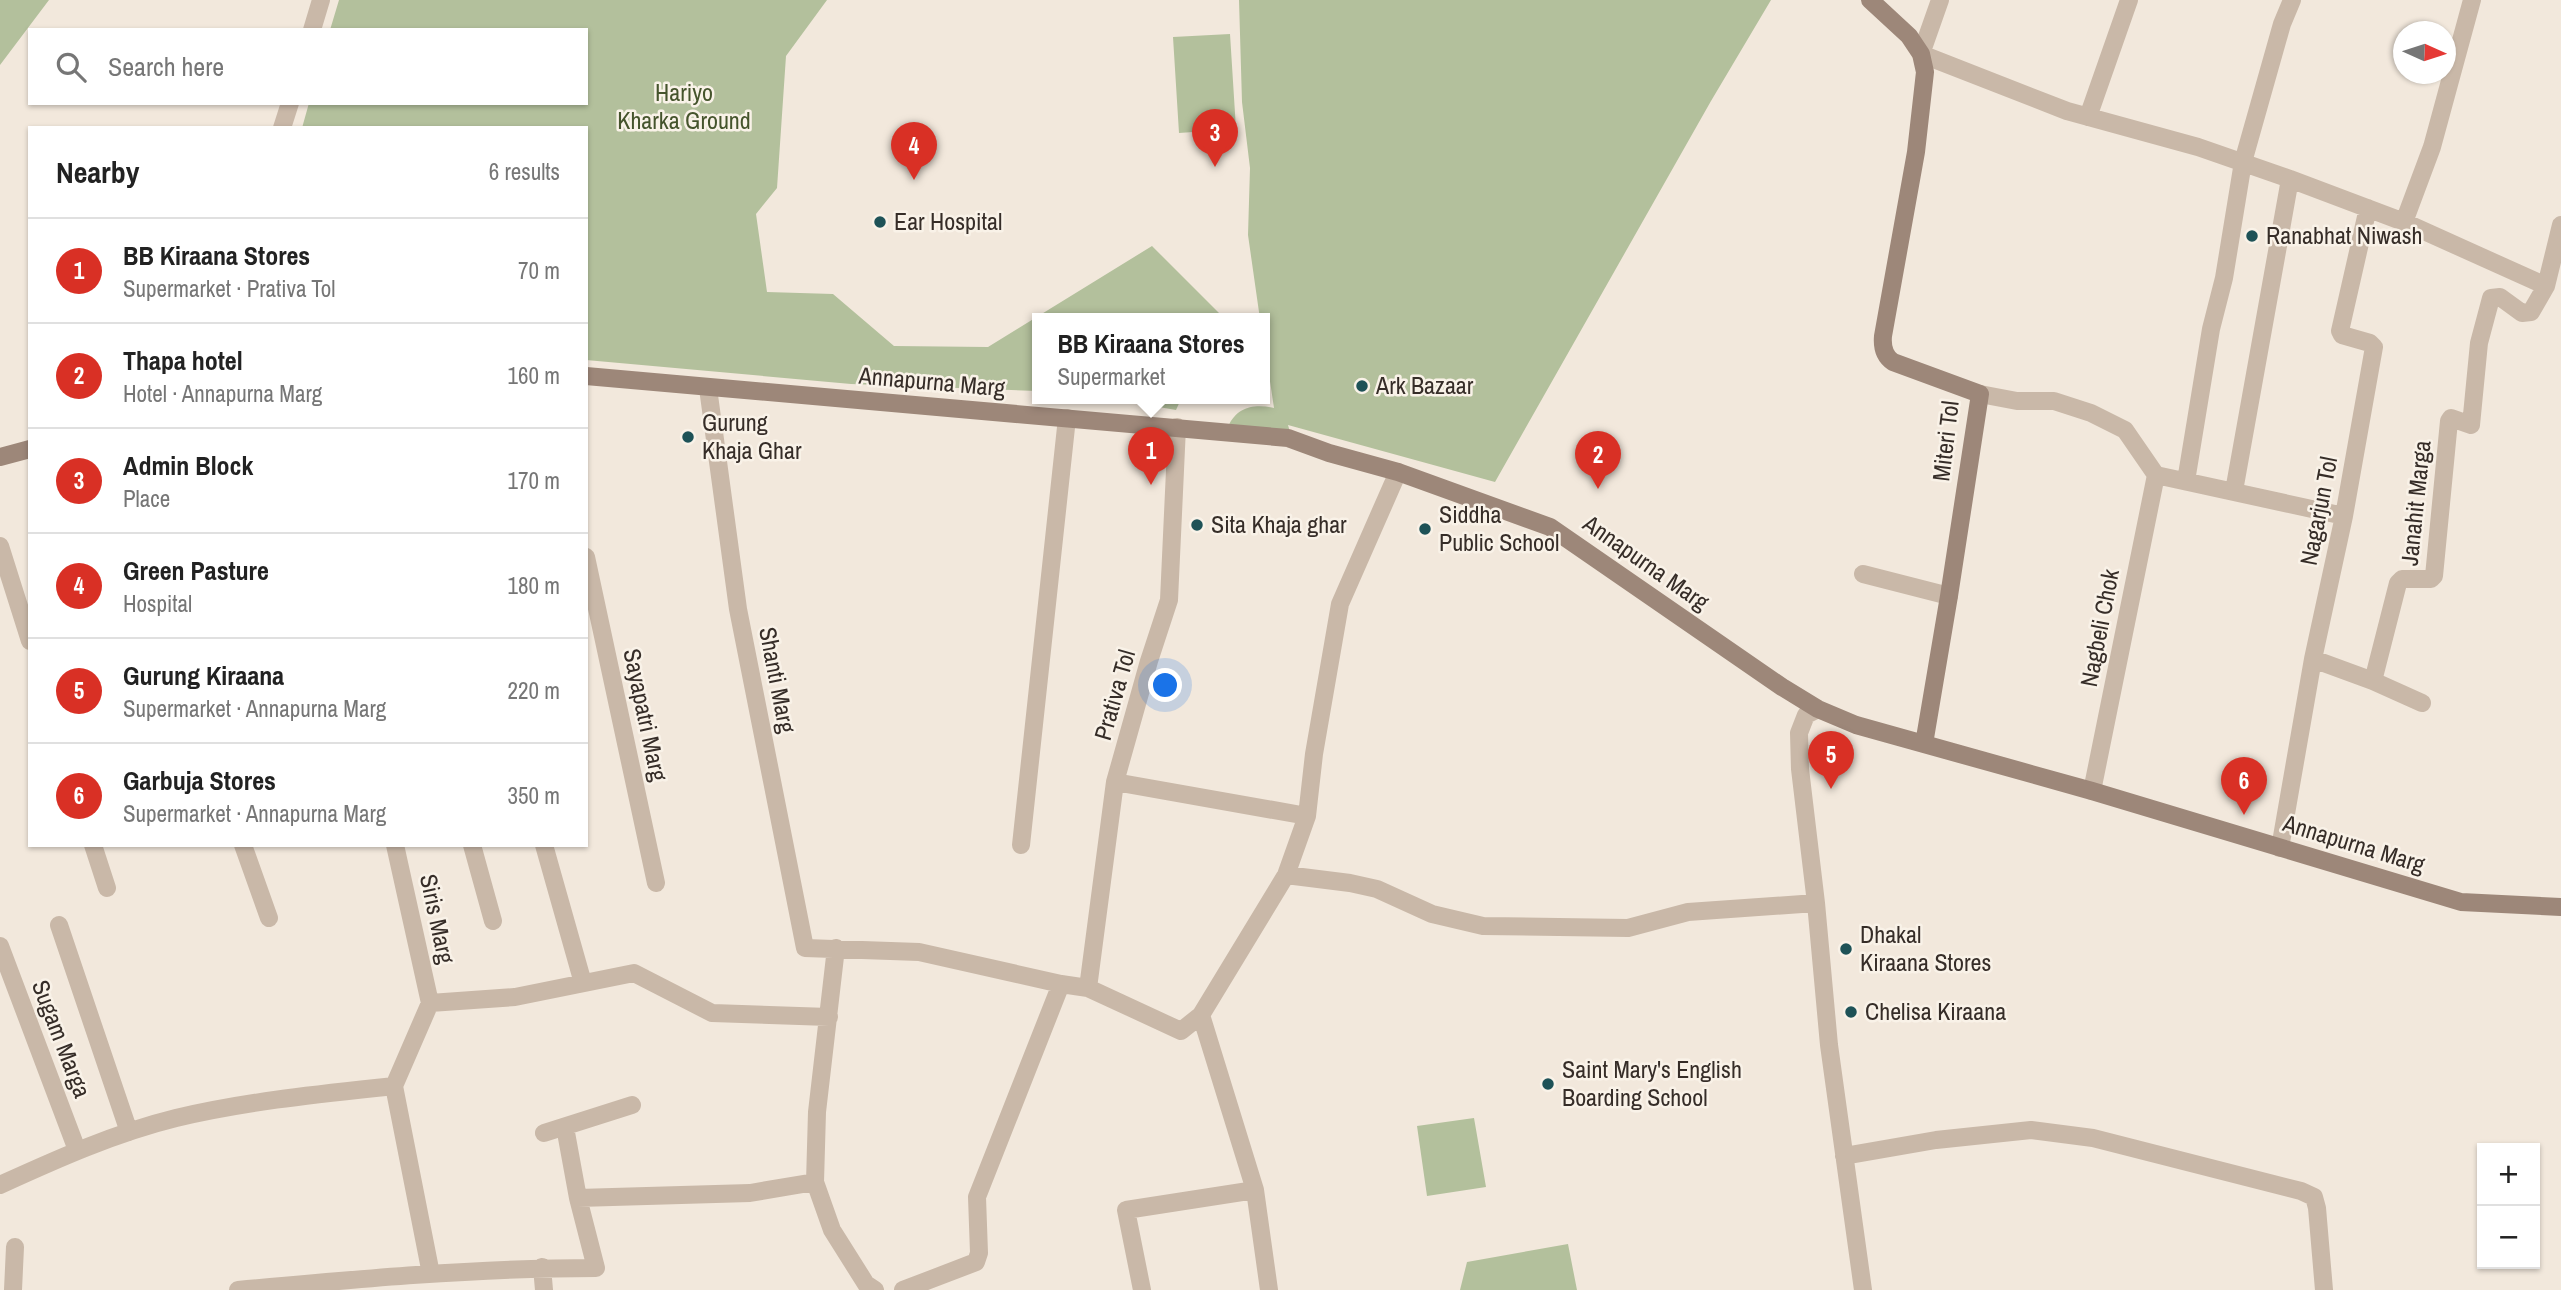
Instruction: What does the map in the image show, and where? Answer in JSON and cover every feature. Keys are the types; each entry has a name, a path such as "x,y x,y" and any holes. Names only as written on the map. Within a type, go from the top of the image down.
{"main road":[{"path":"1870,0 1909,36 1921,54"},
{"name":"Miteri Tol","path":"1921,54 1925,72 1923,104 1882,344 1888,358 1894,362 1980,394 1950,596 1924,744"},
{"name":"Annapurna Marg","path":"588,376 1288,439 1398,472 1550,527 1782,687 1818,709 1856,725 2092,791 2461,902 2561,907"},
{"path":"0,457 28,450"}],"street":[{"path":"313,28 321,0"},
{"name":"Miteri Tol","path":"1921,54 1940,0"},
{"path":"2088,117 2129,0"},
{"path":"2186,481 2211,329 2224,278 2243,162 2292,0"},
{"path":"2404,222 2432,147 2472,0"},
{"path":"1921,54 2067,111 2198,147 2290,179 2404,222 2546,286"},
{"path":"283,126 289,105"},
{"path":"2234,491 2290,179"},
{"name":"Nagarjun Tol","path":"2280,848 2313,659 2344,516 2374,347 2371,343 2342,335 2340,331 2368,208"},
{"name":"Janahit Marga","path":"2373,681 2398,583 2402,579 2431,579 2434,576 2450,419 2472,425 2479,342 2491,298 2500,297 2522,313 2531,312 2546,286 2561,225"},
{"name":"Shanti Marg","path":"708,388 738,609 805,948 836,948"},
{"path":"1980,394 2017,401 2054,401 2091,412 2125,430 2156,475 2344,516"},
{"path":"1021,845 1067,418"},
{"name":"Prativa Tol","path":"1088,988 1115,782 1169,600 1177,427"},
{"path":"875,1290 866,1284 832,1230 815,1182 817,1112 836,948 919,952 1088,988 1181,1031 1201,1015 1286,875 1307,816 1314,754 1340,604 1398,472"},
{"name":"Nagbeli Chok","path":"2092,791 2156,475"},
{"path":"0,546 28,635"},
{"name":"Sayapatri Marg","path":"588,566 656,883"},
{"path":"1863,574 1950,596"},
{"path":"2313,659 2422,703"},
{"path":"1818,709 1806,715 1799,733 1800,769 1829,1045 1863,1290"},
{"path":"1115,782 1307,816"},
{"path":"94,847 107,888"},
{"path":"244,847 269,918"},
{"name":"Siris Marg","path":"395,847 430,1003"},
{"path":"473,847 493,921"},
{"path":"545,847 583,983"},
{"path":"1286,875 1377,889 1432,914 1483,926 1628,928 1688,912 1816,903"},
{"path":"59,925 129,1132"},
{"name":"Sugam Marga","path":"0,946 77,1150"},
{"path":"431,1274 394,1086 430,1003 515,997 634,972 712,1013 829,1017"},
{"path":"903,1290 976,1262 979,1253 977,1197 1061,984"},
{"path":"1201,1015 1255,1190 1269,1290"},
{"path":"0,1185 77,1150 174,1119 251,1102 394,1086"},
{"path":"544,1133 632,1105"},
{"path":"238,1290 542,1267 596,1268 578,1198 565,1127"},
{"path":"1844,1156 1936,1140 2031,1130 2093,1138 2301,1191 2314,1197 2317,1208 2324,1290"},
{"path":"578,1198 750,1193 815,1182"},
{"path":"1142,1290 1126,1210 1255,1190"},
{"path":"13,1290 15,1247"},
{"path":"542,1267 544,1290"}],"green space":[{"path":"0,0 49,0 0,65"},
{"name":"Hariyo Kharka Ground","path":"339,0 827,0 786,56 777,188 756,214 767,292 833,294 894,346 988,347 1032,320 1032,391 851,384 588,360 588,126 303,126 308,105 588,105 588,28 331,28"},
{"path":"1239,0 1771,0 1495,482 1288,425 1290,432 1228,427 1236,415 1247,408 1274,408 1270,381 1270,313 1259,313 1248,235 1250,168 1242,102"},
{"path":"1230,34 1236,129 1179,133 1173,37"},
{"name":"Hariyo Kharka Ground","path":"1152,246 1219,313 1043,313"},
{"path":"1142,404 1179,404 1176,410"},
{"path":"1474,1118 1486,1187 1427,1196 1417,1126"},
{"path":"1568,1244 1577,1290 1460,1290 1467,1262"}],"place":[{"name":"Admin Block","path":"1215,167"},
{"name":"Green Pasture","path":"914,180"},
{"name":"Ear Hospital","path":"880,222"},
{"name":"Ranabhat Niwash","path":"2252,236"},
{"name":"Ark Bazaar","path":"1362,386"},
{"name":"Gurung Khaja Ghar","path":"688,437"},
{"name":"BB Kiraana Stores","path":"1151,485"},
{"name":"Thapa hotel","path":"1598,489"},
{"name":"Sita Khaja ghar","path":"1197,525"},
{"name":"Siddha Public School","path":"1425,529"},
{"name":"Gurung Kiraana","path":"1831,789"},
{"name":"Garbuja Stores","path":"2244,815"},
{"name":"Dhakal Kiraana Stores","path":"1846,949"},
{"name":"Chelisa Kiraana","path":"1851,1012"},
{"name":"Saint Mary's English Boarding School","path":"1548,1084"}]}
